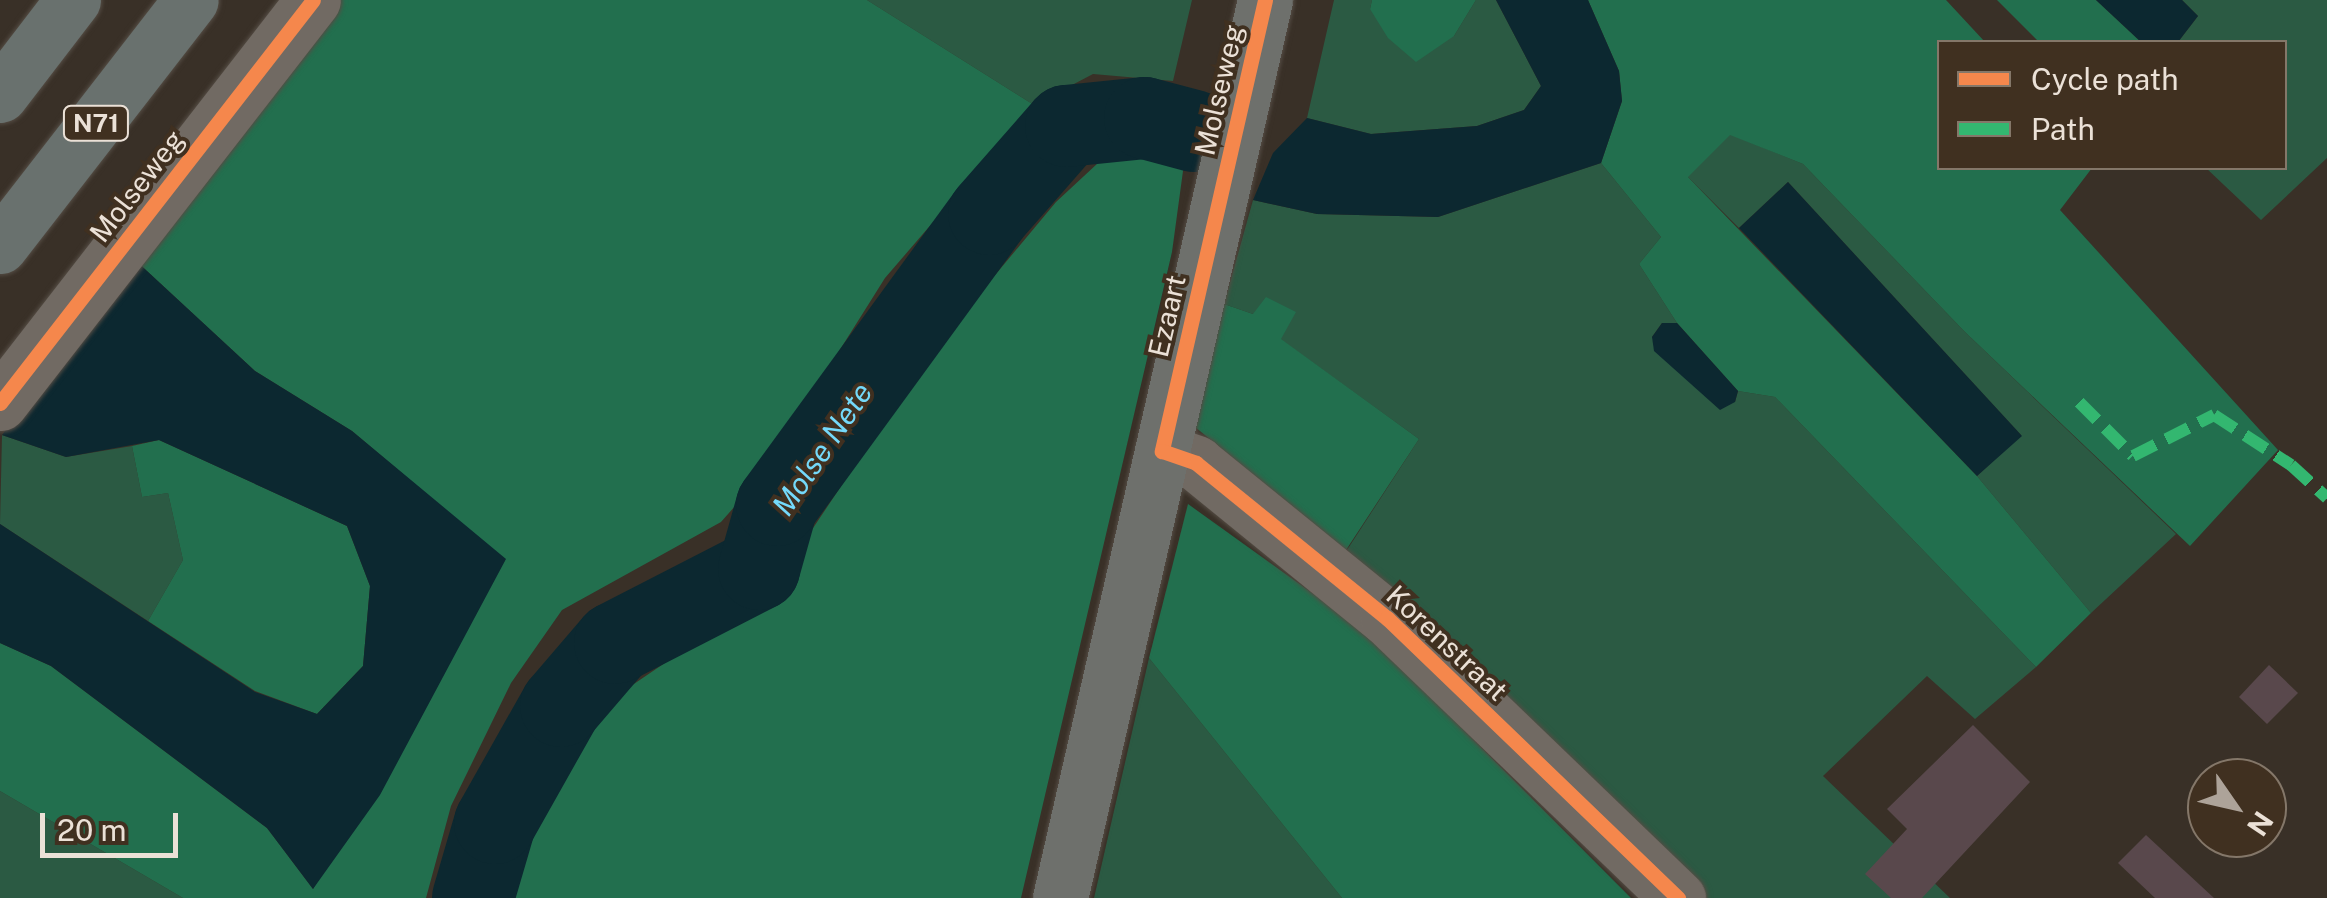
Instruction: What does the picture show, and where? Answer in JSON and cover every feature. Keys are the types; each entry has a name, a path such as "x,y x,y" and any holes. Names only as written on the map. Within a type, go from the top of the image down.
{"highway":[{"path":"0,94 73,0"},
{"name":"N71","path":"0,246 191,0"}],"main road":[{"name":"Molseweg","path":"1221,192 1265,0"},
{"name":"Ezaart","path":"1060,898 1221,192"}],"street":[{"name":"Molseweg","path":"0,402 313,0"},
{"name":"Korenstraat","path":"1162,451 1196,463 1388,618 1678,898"}],"green space":[{"path":"335,0 867,0 1034,105 885,278 758,480 721,522 562,610 511,683 451,806 426,898 183,898 0,791 0,643 51,666 267,828 313,889 505,560 352,431 255,371 134,259"},
{"path":"867,0 1192,0 1173,81 1093,74 1034,105"},
{"path":"1334,0 1372,0 1370,9 1454,36 1476,0 1496,0 1541,86 1524,110 1477,126 1371,134 1307,118"},
{"path":"1372,0 1476,0 1454,36 1416,62 1388,38 1370,9"},
{"path":"1588,0 1946,0 1983,40 1937,40 1937,170 2090,170 2060,210 2278,450 2190,546 1965,332 1803,164 1730,135 1688,177 1977,476 2091,613 2036,667 1775,397 1738,391 1677,323 1639,264 1661,237 1601,163 1622,101 1619,71"},
{"path":"1997,0 2096,0 2139,40 2037,40"},
{"path":"2182,0 2327,0 2327,158 2261,220 2208,170 2287,170 2287,40 2180,40 2198,16"},
{"path":"1730,134 1803,164 1965,332 2176,534 2091,613 1977,476 2021,435 1788,182 1739,228 1687,176"},
{"path":"1152,138 1186,149 1172,252 1021,898 502,898 534,815 597,709 771,591 930,353 1056,202 1112,150"},
{"path":"1601,163 1661,237 1639,264 1677,323 1662,323 1652,337 1735,402 1738,391 1775,397 2036,667 1975,719 1927,676 1823,776 1950,898 1706,898 1347,550 1419,439 1280,339 1295,312 1253,314 1224,304 1253,200 1317,214 1438,217"},
{"path":"1266,297 1296,312 1281,339 1419,439 1346,550 1195,427 1224,304 1253,314"},
{"path":"2,435 66,457 132,446 142,497 168,493 183,560 148,621 0,524"},
{"path":"159,440 347,526 370,586 363,666 317,714 255,691 148,621 183,560 168,493 142,497 132,446"},
{"path":"1188,504 1365,631 1631,898 1342,898 1149,658"},
{"path":"1149,658 1342,898 1094,898"},
{"path":"0,791 183,898 0,898"}],"water":[{"path":"1496,0 1588,0 1619,71 1622,101 1601,163 1438,217 1317,214 1253,200 1273,153 1307,118 1371,134 1477,126 1524,110 1541,86"},
{"path":"2096,0 2182,0 2198,16 2180,40 2139,40"},
{"path":"1788,182 2022,436 1977,476 1739,228"},
{"path":"134,259 255,371 352,431 506,559 380,795 313,889 267,828 51,666 0,643 0,524 255,692 317,714 363,666 370,586 347,526 159,440 66,457 2,435"},
{"path":"1662,323 1677,323 1738,391 1735,402 1720,410 1654,351 1652,337"}],"building":[{"path":"2269,665 2298,693 2267,724 2239,697"},
{"path":"1973,725 2030,782 1922,898 1891,898 1865,874 1907,829 1887,809"},
{"path":"2146,835 2214,898 2155,898 2118,863"}],"waterway":[{"name":"Molse Nete","path":"473,898 495,823 561,706 615,643 759,569 777,505 989,214 1066,126 1145,118 1194,131"}],"marked path":[{"path":"2079,402 2133,456 2214,415 2291,465 2327,498"}],"cycle path":[{"path":"0,403 313,0"},
{"path":"1265,0 1162,451 1196,463 1387,618 1678,898"}]}
